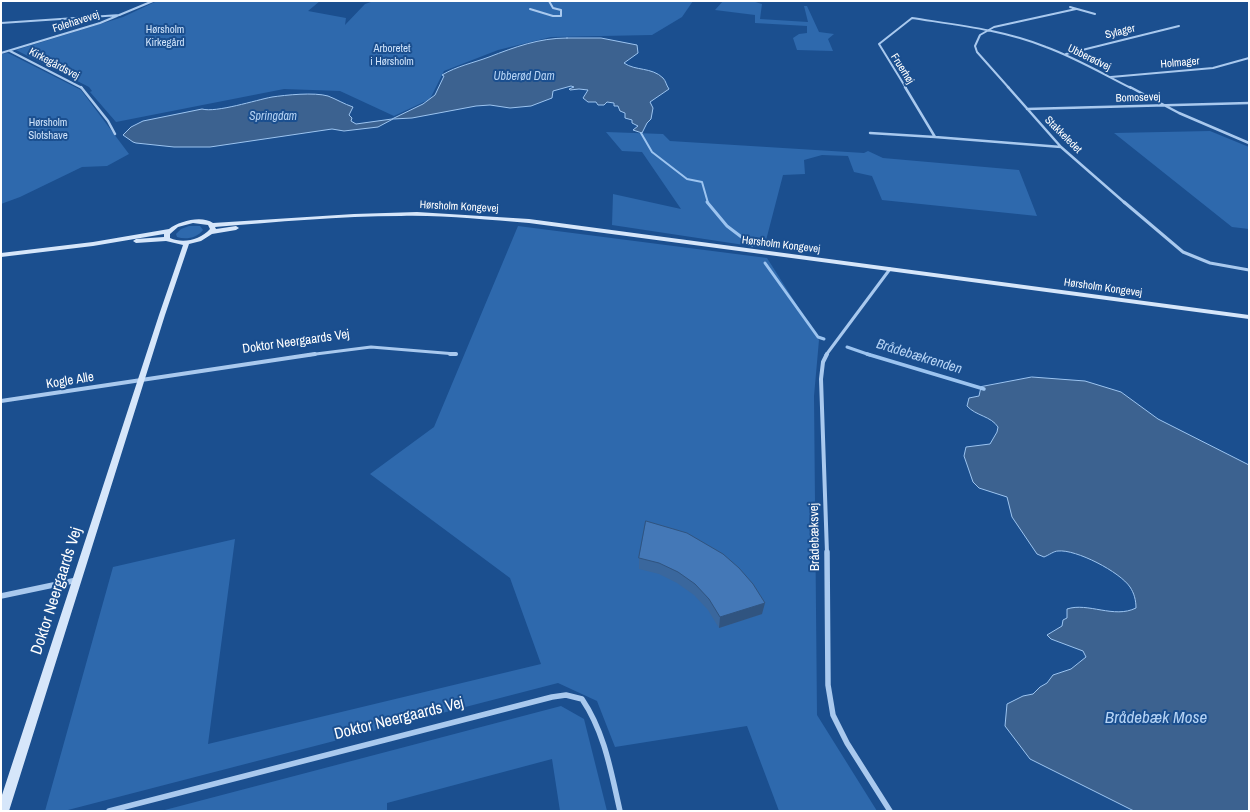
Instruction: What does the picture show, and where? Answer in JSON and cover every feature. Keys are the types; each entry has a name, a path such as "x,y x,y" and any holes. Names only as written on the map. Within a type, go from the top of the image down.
{"main road":[{"name":"Hørsholm Kongevej","path":"169,231 176,226 193,221 206,221 212,225 310,218 402,214 455,215 529,221 1249,318"},
{"name":"Hørsholm Kongevej","path":"187,242 198,240 211,232 310,218"},
{"path":"211,232 212,225"},
{"path":"167,239 166,236 169,231"},
{"path":"1,255 93,244 169,231"},
{"path":"93,244 167,239 178,243 187,242"},
{"name":"Doktor Neergaards Vej","path":"3,811 141,380 187,242"}],"street":[{"name":"Folehavevej","path":"1,53 123,15 154,1"},
{"path":"530,9 553,16 561,16 561,10 553,8 549,1"},
{"path":"1070,7 1095,14"},
{"path":"988,30 1076,9"},
{"path":"1,23 123,15"},
{"name":"Ubberødvej","path":"912,18 988,30 1031,41 1065,54 1164,105 1249,142"},
{"name":"Fruerhøj","path":"912,18 879,44 934,137"},
{"name":"Sylager","path":"1065,54 1179,26"},
{"name":"Stakkeledet","path":"988,30 980,35 976,41 975,46 977,52 1061,147 1183,253 1208,264 1249,270"},
{"name":"Kirkegårdsvej","path":"10,51 82,87 108,121 115,134"},
{"name":"Holmager","path":"1110,77 1213,68 1249,58"},
{"name":"Bomosevej","path":"1027,110 1249,103"},
{"path":"870,133 1061,147"},
{"name":"Brådebæksvej","path":"890,269 828,350 821,379 827,531 828,685 833,715 847,743 890,811"},
{"name":"Doktor Neergaards Vej","path":"141,380 351,348 371,347 456,354"},
{"name":"Kogle Alle","path":"1,401 141,380"},
{"path":"1,596 78,580"},
{"name":"Doktor Neergaards Vej","path":"109,811 552,697 566,695 582,699 592,711 600,728 620,811"}],"green space":[{"name":"Arboretet i Hørsholm","path":"157,1 320,1 308,11 346,18 345,25 365,4 374,1 693,1 682,17 652,35 551,37 498,50 444,71 430,99 394,116 340,91 284,89 116,122 90,92 92,91 89,87 16,50 123,17"},
{"path":"723,1 752,1 762,4 760,19 808,22 804,6 807,6 819,32 834,34 828,39 833,51 797,50 793,38 799,34 807,33 807,26 755,23 755,15 715,10"},
{"name":"Hørsholm Slotshave","path":"8,53 81,90 129,154 107,166 82,167 20,197 1,204 1,54"},
{"path":"1210,131 1249,147 1249,229 1232,227 1114,133"},
{"path":"606,132 663,134 670,141 864,153 868,151 883,158 1019,170 1037,216 882,200 872,176 854,172 848,156 822,155 804,160 805,174 783,175 764,248 612,225 613,194 681,209 642,152 622,151"},
{"path":"189,226 200,226 203,230 198,235 191,238 177,237 176,234 181,229"},
{"path":"518,226 767,258 819,340 814,396 817,715 877,811 779,811 747,726 615,747 597,701 558,683 64,811 45,811 113,567 235,539 208,744 541,664 510,578 370,474 434,427"},
{"path":"561,706 584,719 607,811 560,811 552,759 387,803 387,811 161,811"}],"water":[{"name":"Ubberød Dam","path":"557,38 601,38 637,45 638,53 624,63 633,67 654,72 664,79 669,89 650,102 653,108 651,119 647,123 642,133 633,130 638,126 632,123 632,120 625,118 625,113 620,111 618,106 614,106 614,103 607,102 604,105 598,105 596,102 588,102 583,98 588,90 570,90 569,89 574,87 571,86 553,91 552,98 531,106 510,108 490,105 476,106 412,118 393,119 378,127 344,131 332,129 210,147 174,147 136,143 123,135 131,127 143,121 202,109 208,110 226,108 272,97 300,94 328,96 353,107 349,115 352,118 351,121 356,124 392,119 423,104 435,95 444,76 442,75 448,72 527,44"},
{"name":"Brådebæk Mose","path":"1032,377 1085,381 1121,392 1158,419 1249,465 1249,811 1134,811 1030,759 1005,726 1007,704 1023,696 1033,694 1047,683 1053,675 1071,669 1086,657 1083,651 1051,639 1047,635 1062,626 1063,620 1067,618 1067,609 1084,607 1119,612 1136,608 1136,602 1130,587 1125,581 1108,568 1066,551 1056,551 1044,557 1037,554 1012,517 1007,497 979,488 973,482 964,456 966,447 990,444 997,432 998,427 991,420 967,406 969,398 979,396 981,387"}],"building":[{"path":"646,521 687,533 723,554 739,568 753,584 765,603 720,617 709,599 695,584 678,572 659,563 639,558"}],"waterway":[{"name":"Brådebækrenden","path":"641,133 652,152 687,179 702,182 708,203"},
{"name":"Brådebækrenden","path":"707,202 727,226 752,245"},
{"name":"Brådebækrenden","path":"765,263 818,337 824,339"},
{"name":"Brådebækrenden","path":"847,347 868,354"},
{"name":"Brådebækrenden","path":"868,354 984,389"}],"park label":[{"name":"Hørsholm Kirkegård","path":"165,36"}],"water label":[{"name":"Springdam","path":"273,117"}]}
